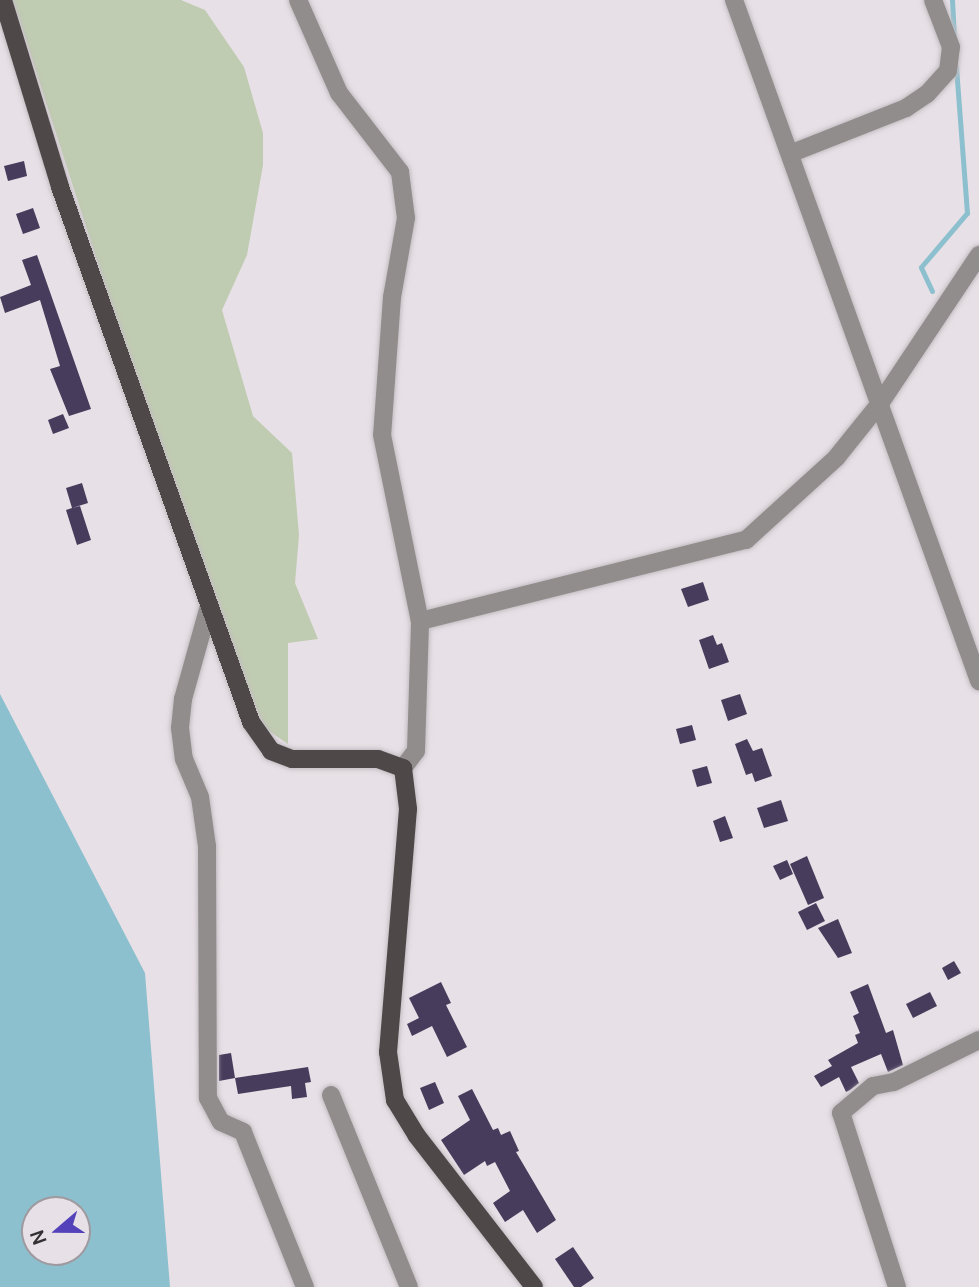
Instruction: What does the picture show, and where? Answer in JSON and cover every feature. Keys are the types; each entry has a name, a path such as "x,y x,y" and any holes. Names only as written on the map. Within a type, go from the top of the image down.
{"main road":[{"path":"3,0 60,187 251,722 271,751 292,760 378,759 403,768 408,809 388,1052 395,1100 417,1136 534,1287"}],"street":[{"path":"298,0 339,93 400,172 406,218 390,310 382,435 420,621 416,751 403,768"},
{"path":"734,0 792,153 979,681"},
{"path":"792,153 906,108 927,94 947,71 951,47 933,0"},
{"path":"420,621 746,540 836,458 881,402 979,255"},
{"path":"209,606 183,699 180,728 184,760 200,797 207,846 208,1098 221,1122 243,1132 304,1287"},
{"path":"897,1287 841,1113 873,1086 894,1082 979,1040"},
{"path":"331,1095 409,1287"}],"green space":[{"path":"13,0 181,0 205,10 244,67 263,133 263,165 247,255 222,310 253,416 292,453 299,535 295,583 318,639 288,643 288,744 266,729 243,681 139,391"}],"water":[{"path":"0,694 145,973 170,1287 0,1287"}],"building":[{"path":"24,161 27,176 8,181 4,166"},
{"path":"33,208 40,228 23,234 16,214"},
{"path":"37,255 91,409 69,416 50,369 60,366 40,300 5,313 0,297 31,285 22,260"},
{"path":"63,414 69,428 53,434 48,420"},
{"path":"82,483 88,503 72,508 66,488"},
{"path":"80,506 91,540 77,545 66,510"},
{"path":"703,582 709,600 688,607 681,589"},
{"path":"713,635 717,645 722,643 729,662 709,669 699,640"},
{"path":"740,694 747,714 728,721 721,700"},
{"path":"692,725 696,740 680,744 676,729"},
{"path":"747,739 753,751 762,748 772,776 755,782 752,773 746,775 735,744"},
{"path":"707,766 712,783 697,787 692,770"},
{"path":"781,800 788,821 764,828 757,808"},
{"path":"725,816 733,838 720,842 713,821"},
{"path":"807,856 824,898 808,905 790,864"},
{"path":"787,860 793,874 780,880 773,866"},
{"path":"816,903 825,921 807,930 798,912"},
{"path":"838,919 852,953 838,958 818,928"},
{"path":"954,961 961,973 948,980 942,968"},
{"path":"441,982 451,1003 446,1005 467,1047 447,1057 432,1026 412,1036 407,1024 419,1018 409,998"},
{"path":"868,984 886,1033 893,1030 903,1065 888,1072 881,1054 851,1067 859,1083 850,1090 846,1092 839,1077 821,1087 814,1076 832,1066 828,1060 858,1043 855,1035 860,1033 853,1016 859,1013 850,992"},
{"path":"930,992 937,1006 913,1018 906,1004"},
{"path":"231,1053 235,1078 219,1081 219,1055"},
{"path":"308,1067 311,1082 305,1083 307,1097 292,1099 291,1086 238,1094 235,1078"},
{"path":"435,1082 444,1103 429,1110 420,1088"},
{"path":"472,1089 493,1130 498,1128 501,1135 510,1131 519,1151 516,1152 556,1220 537,1233 523,1210 505,1222 493,1203 510,1191 495,1162 487,1166 485,1161 464,1175 441,1140 470,1120 458,1096"},
{"path":"573,1247 594,1278 581,1287 574,1287 555,1259"}],"waterway":[{"path":"952,0 954,35"},
{"path":"932,291 921,267 967,213 956,66"}]}
